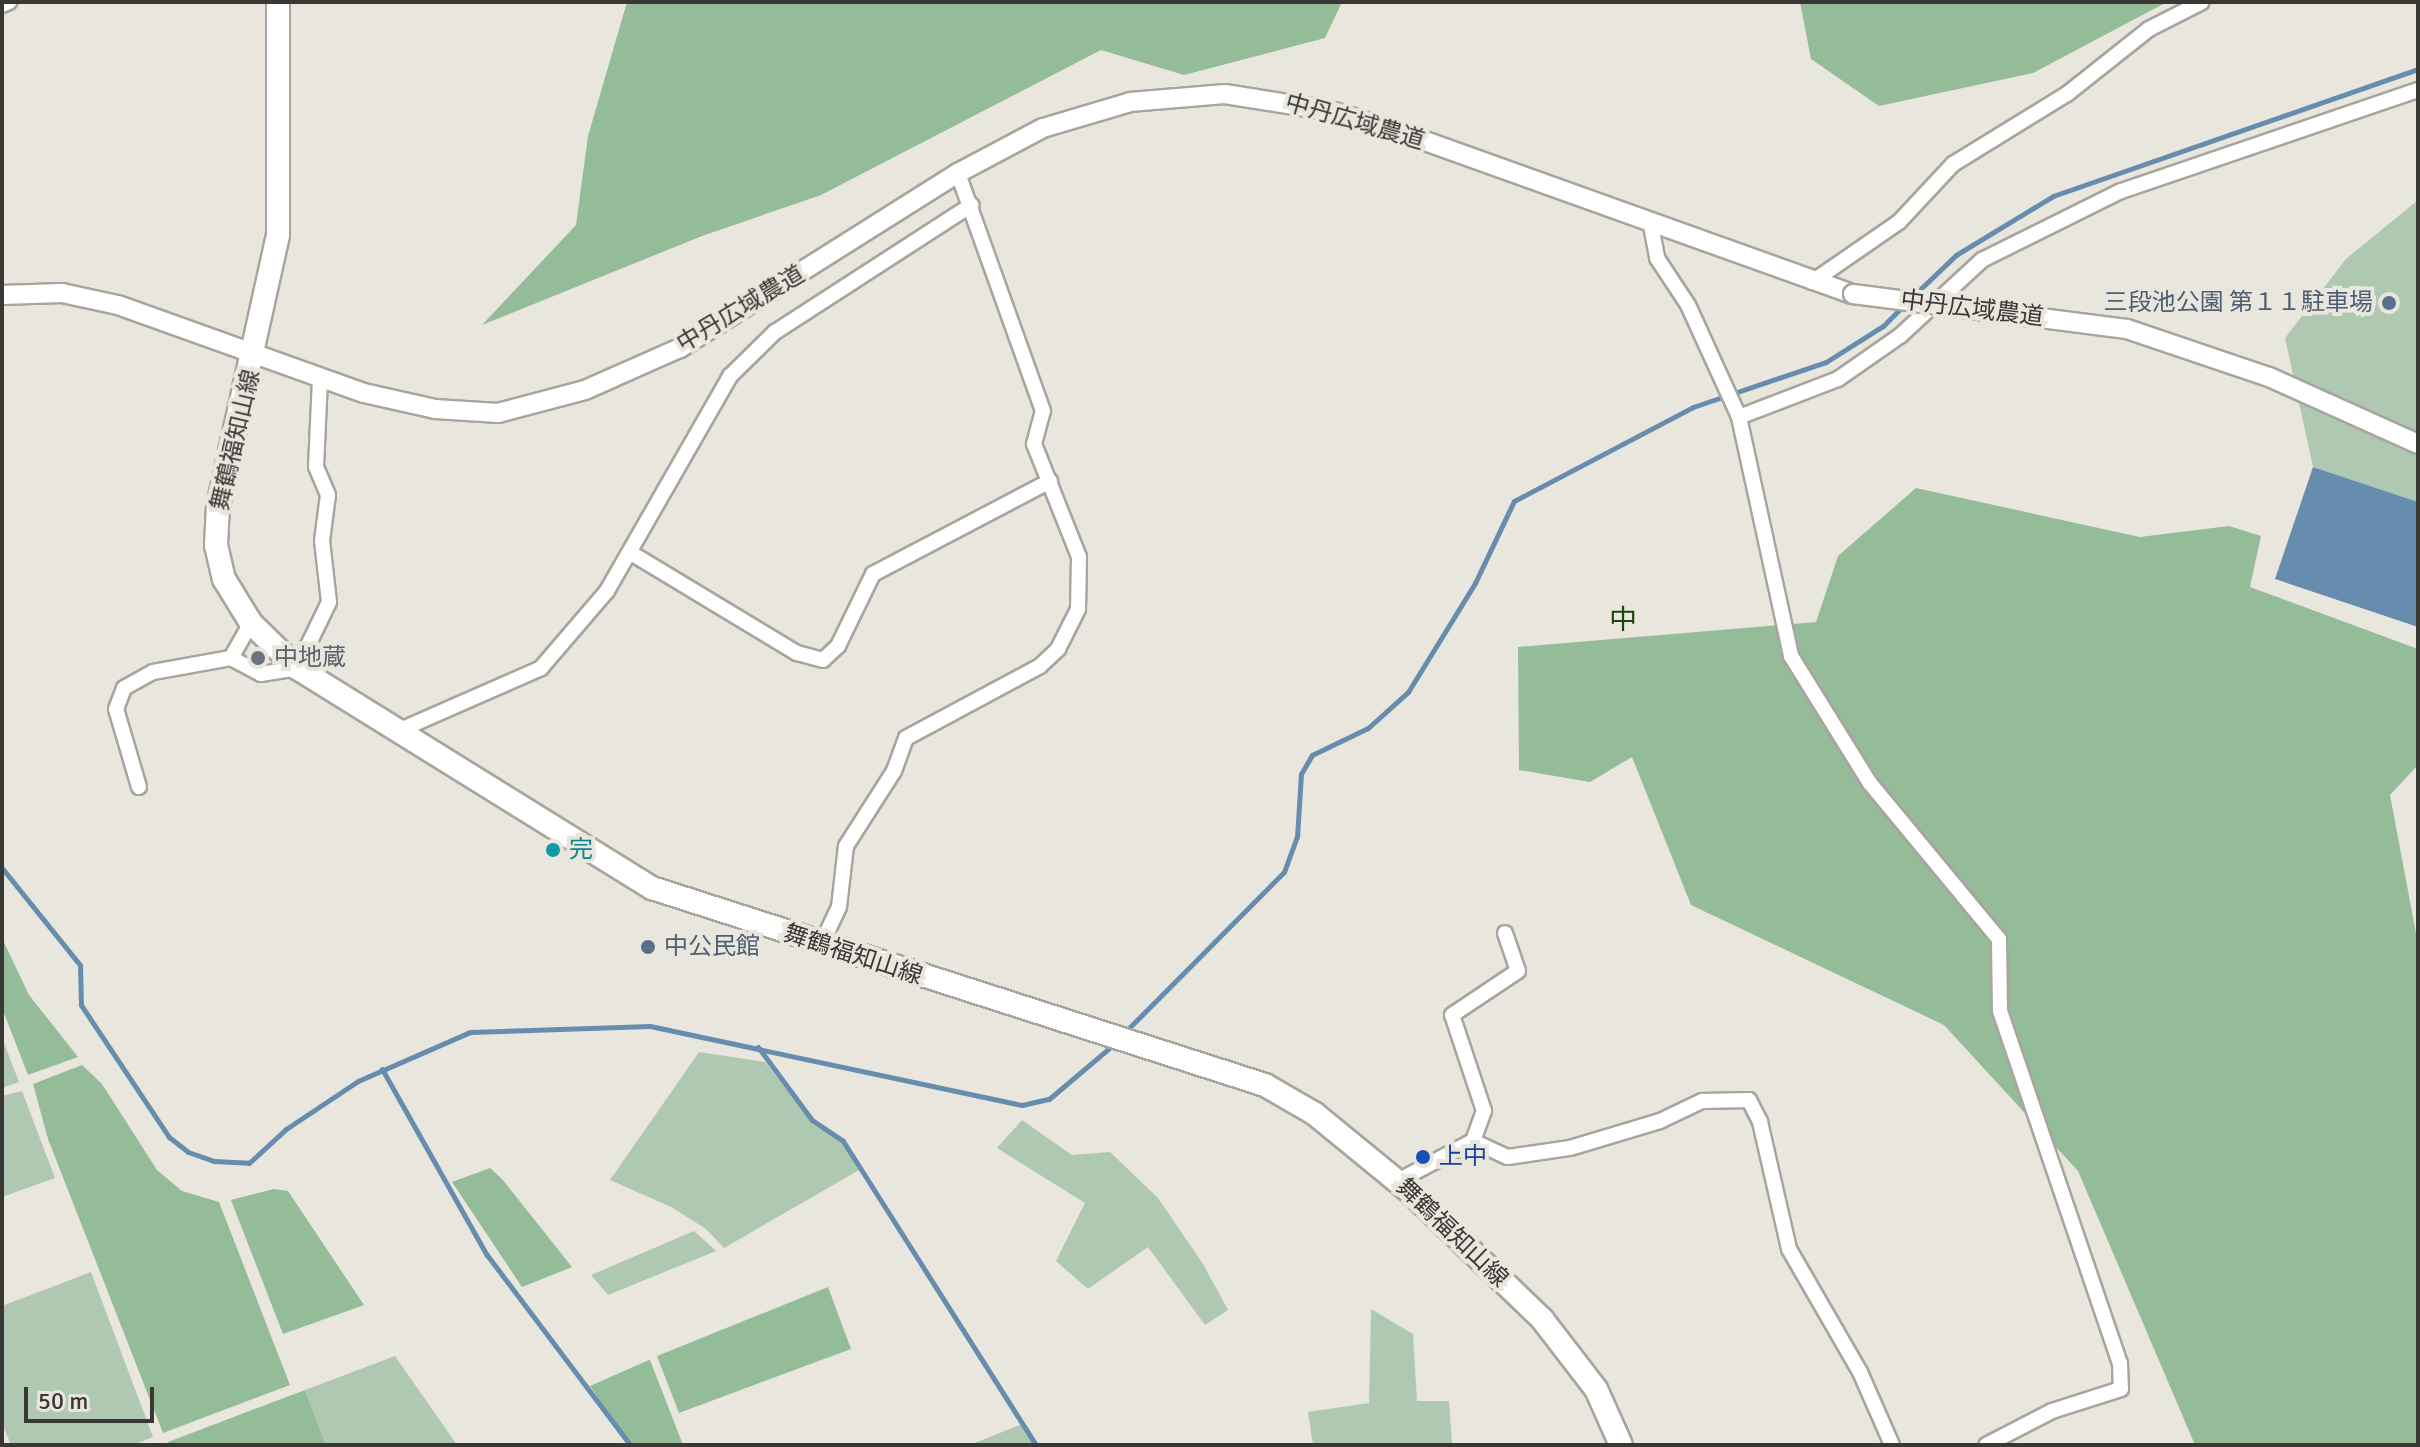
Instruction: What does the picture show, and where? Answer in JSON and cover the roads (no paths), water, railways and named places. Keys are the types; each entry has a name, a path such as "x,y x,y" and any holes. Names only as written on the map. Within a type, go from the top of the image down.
{"main road":[{"name":"舞鶴福知山線","path":"278,2 278,235 256,353 218,506 216,545 224,579 251,623 297,668 652,888 821,945 1265,1085 1315,1114 1398,1181 1573,1355 1596,1389 1621,1445"}],"street":[{"path":"2,5 9,2"},
{"path":"1812,282 1899,222 1953,164 2067,94 2149,29 2202,2"},
{"path":"1739,417 1838,379 1901,335 1982,260 2121,191 2418,90"},
{"name":"中丹広域農道","path":"2,295 62,293 118,305 320,379 435,409 498,413 585,390 680,348 958,173 1043,128 1130,102 1225,94 1274,98 1345,115 1651,226 1853,294 2127,329 2269,377 2418,444"},
{"path":"821,945 839,907 846,846 894,771 906,738 1040,666 1058,649 1078,609 1079,557 1034,444 1043,411 958,173"},
{"path":"400,730 541,668 578,629 631,553 730,376 775,332 971,205"},
{"path":"1651,226 1657,258 1688,305 1739,417 1791,656 1869,782 1999,939 2000,1011 2120,1363 2121,1389 2052,1411 1986,1445"},
{"path":"139,787 116,709 124,688 153,672 231,658 261,674 297,668 329,602 322,541 328,495 316,467 320,379"},
{"path":"631,553 797,653 823,660 838,646 873,574 1050,481"},
{"path":"231,658 251,623"},
{"path":"1398,1181 1473,1141 1484,1111 1452,1015 1518,971 1505,933"},
{"path":"1473,1141 1508,1157 1539,1153 1660,1121 1702,1101 1749,1100 1760,1122 1789,1249 1860,1372 1892,1445"}],"water":[{"path":"2313,467 2418,502 2418,627 2275,579"}],"waterway":[{"path":"1912,297 1956,255 2053,196 2418,69"},
{"path":"1123,1034 1284,872 1297,837 1301,774 1312,755 1368,728 1408,692 1475,583 1514,501 1693,407 1826,362 1883,326 1905,304"},
{"path":"2,868 80,965 81,1005 169,1137 188,1152 214,1161 249,1163 286,1129 358,1081 470,1032 650,1026 1022,1105 1049,1099 1114,1044"},
{"path":"758,1047 812,1120 843,1141 1036,1445"},
{"path":"382,1069 487,1255 630,1445"}],"place":[{"name":"三段池公園 第１１駐車場","path":"2389,303"},
{"name":"中地蔵","path":"258,658"},
{"name":"完","path":"553,850"},
{"name":"中公民館","path":"648,947"},
{"name":"上中","path":"1423,1157"}],"district":[{"name":"中","path":"1623,620"}]}
